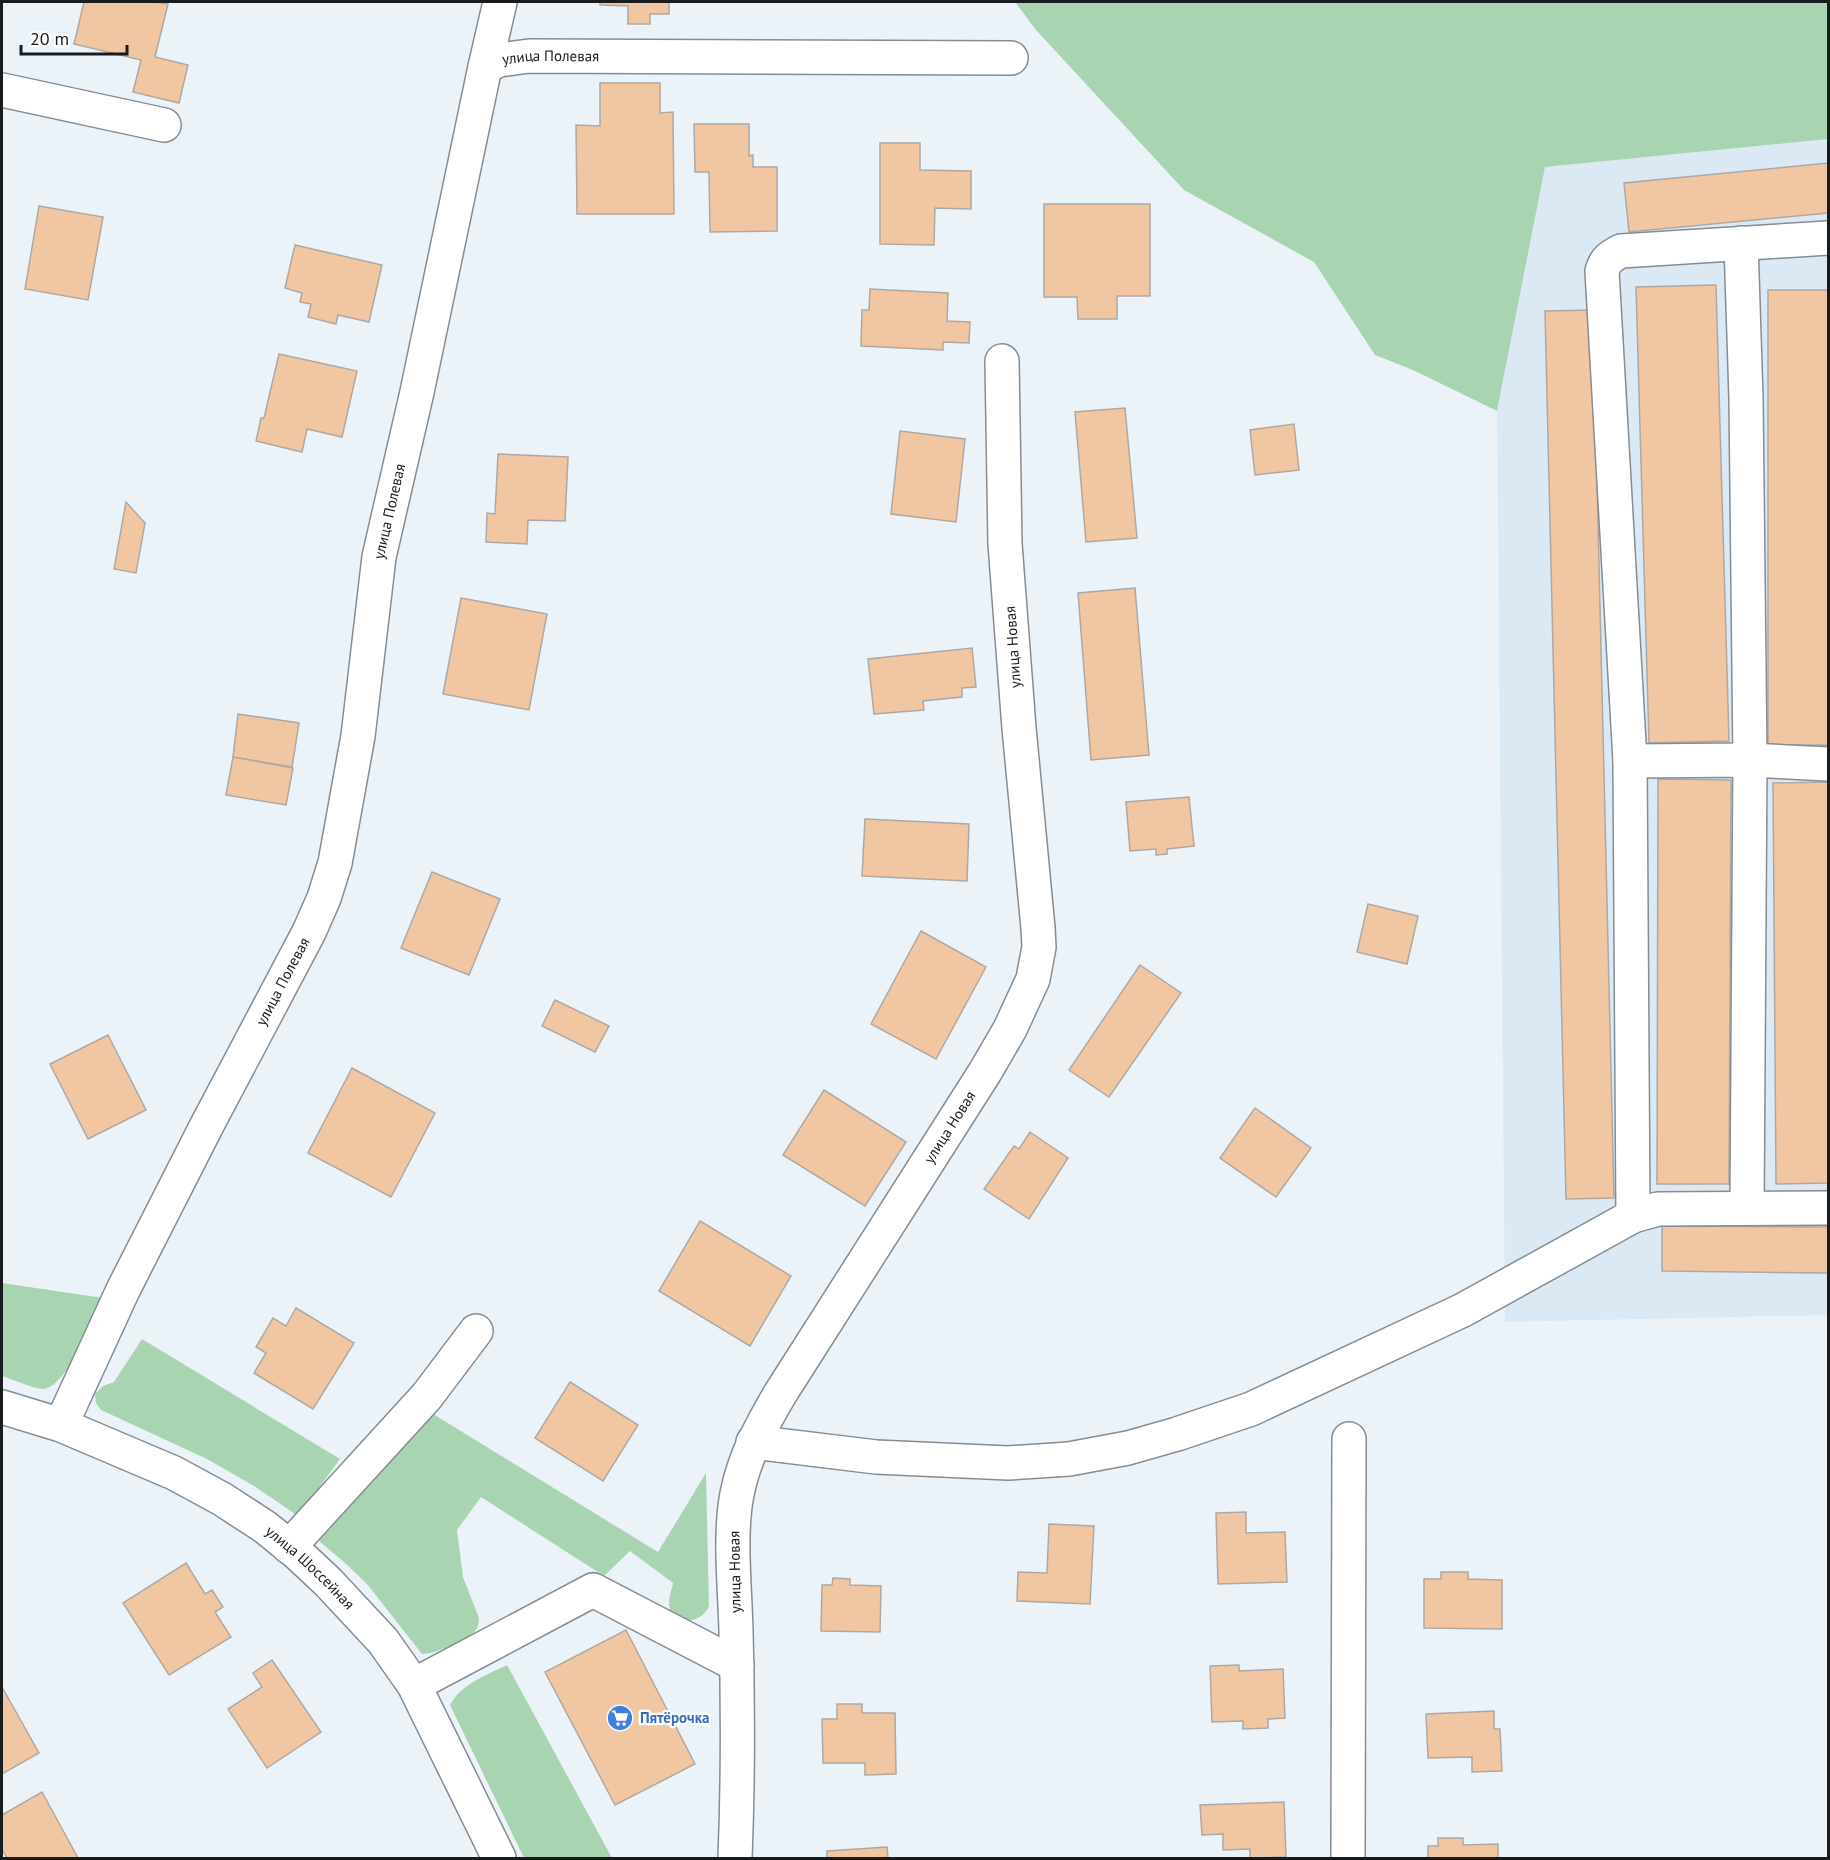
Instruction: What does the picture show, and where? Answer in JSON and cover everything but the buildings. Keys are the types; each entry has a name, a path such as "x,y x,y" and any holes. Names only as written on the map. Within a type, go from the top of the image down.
{"street":[{"path":"484,67 500,2"},
{"name":"улица Полевая","path":"61,1425 123,1290 309,932 324,898 335,863 358,736 379,557 417,392 484,67 499,60 529,56 1011,58"},
{"path":"2,90 164,125"},
{"path":"1633,1216 1630,761 1602,272 1610,257 1622,251 1828,238"},
{"path":"1741,243 1746,398 1750,760 1747,1207"},
{"name":"улица Новая","path":"735,1858 737,1665 733,1528 736,1496 743,1469 753,1442 780,1394 985,1072 1028,993 1037,964 1038,928 1019,728 1005,544 1002,361"},
{"path":"1630,761 1750,760 1828,764"},
{"path":"753,1442 876,1457 1008,1463 1069,1459 1128,1448 1251,1409 1283,1395 1463,1310 1633,1216 1658,1209 1828,1208"},
{"path":"289,1547 428,1396 476,1331"},
{"name":"улица Шоссейная","path":"2,1407 61,1425 174,1473 265,1527 328,1582 383,1641 414,1685 499,1858"},
{"path":"1348,1858 1350,1439"},
{"path":"414,1685 593,1590 737,1665"}],"shaded area":[{"path":"1828,139 1828,1315 1505,1322 1497,411 1545,167"}],"green space":[{"path":"1015,2 1828,2 1828,139 1545,167 1497,411 1413,370 1375,355 1314,262 1184,190 1036,30"},
{"path":"2,1283 103,1298 78,1351 60,1378 51,1386 42,1389 2,1376"},
{"path":"142,1339 340,1459 298,1516 254,1486 207,1459 101,1410 96,1403 95,1394 103,1386 114,1382"},
{"path":"433,1414 658,1552 706,1473 709,1606 705,1613 685,1621 674,1615 670,1610 669,1602 673,1583 630,1551 604,1576 481,1497 457,1530 463,1577 479,1618 478,1627 471,1635 458,1643 422,1654 367,1584 319,1541"},
{"path":"507,1665 612,1858 524,1858 450,1705 468,1686"}],"place":[{"name":"Пятёрочка","path":"620,1718"}]}
